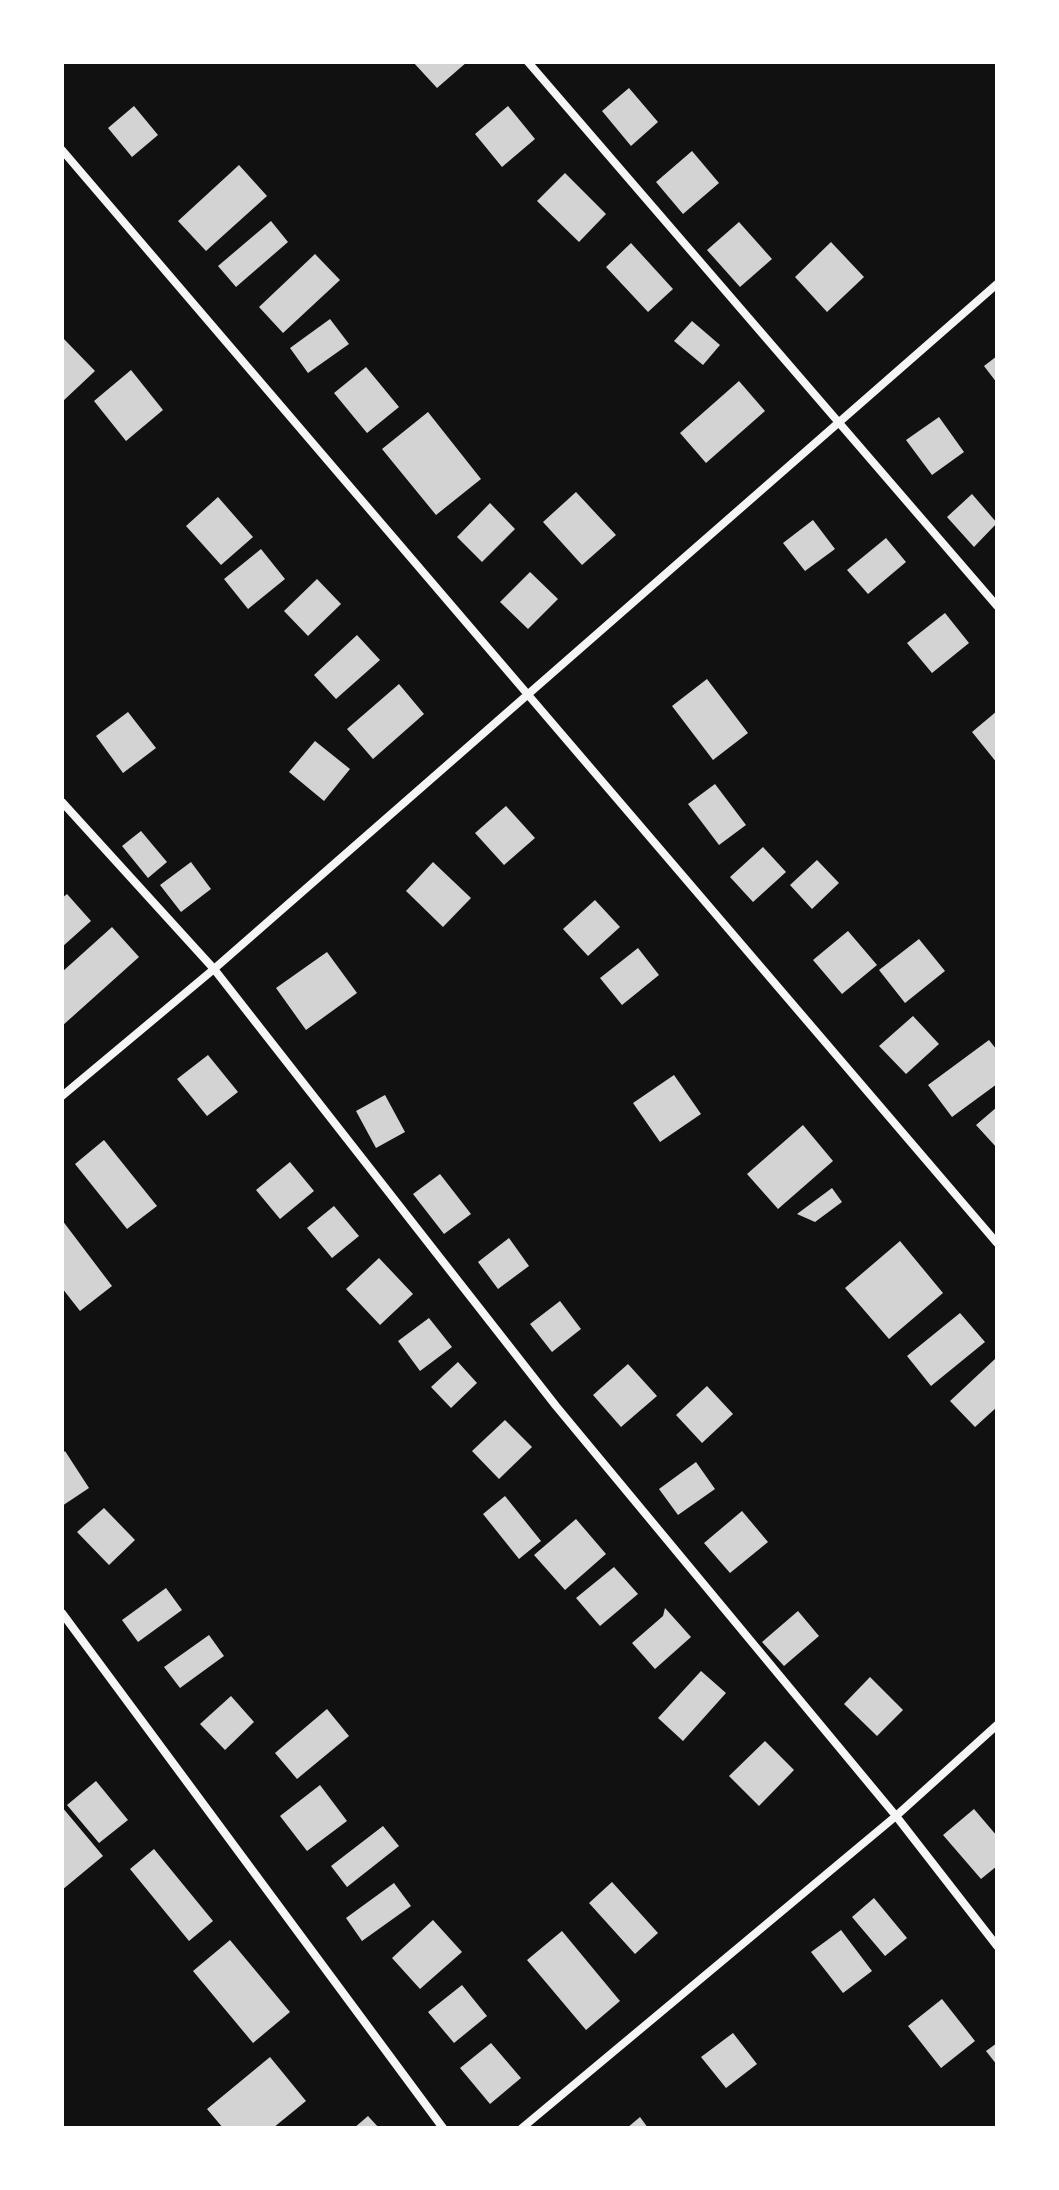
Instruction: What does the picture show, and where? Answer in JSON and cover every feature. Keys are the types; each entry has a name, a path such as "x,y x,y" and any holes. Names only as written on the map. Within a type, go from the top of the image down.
{"street":[{"path":"528,62 997,606"},
{"path":"62,150 997,1243"},
{"path":"62,1096 214,969 997,284"},
{"path":"62,802 214,969 556,1406 896,1816 997,1946"},
{"path":"62,1613 443,2128"},
{"path":"522,2128 896,1816 997,1725"}],"building":[{"path":"413,62 467,62 437,88"},
{"path":"629,88 658,122 631,146 602,111"},
{"path":"134,106 158,135 132,157 108,128"},
{"path":"508,106 535,139 502,167 475,134"},
{"path":"692,151 719,183 683,214 656,182"},
{"path":"239,165 267,196 206,251 178,221"},
{"path":"565,173 606,214 579,242 537,201"},
{"path":"271,221 288,242 236,287 218,266"},
{"path":"739,222 772,259 740,287 707,250"},
{"path":"831,242 864,277 827,312 795,277"},
{"path":"631,243 673,289 648,312 606,267"},
{"path":"315,254 340,280 283,333 259,307"},
{"path":"330,319 349,344 308,373 290,348"},
{"path":"692,321 720,345 703,365 674,341"},
{"path":"62,337 95,371 62,402"},
{"path":"997,356 997,383 984,366"},
{"path":"366,367 399,407 367,433 334,393"},
{"path":"131,370 163,410 126,441 94,401"},
{"path":"739,381 765,411 706,463 680,433"},
{"path":"428,412 481,479 436,515 382,449"},
{"path":"939,417 964,452 932,475 906,440"},
{"path":"576,492 616,535 582,565 543,522"},
{"path":"972,494 997,523 974,547 947,517"},
{"path":"218,497 253,537 221,565 186,526"},
{"path":"490,503 515,529 482,562 457,537"},
{"path":"813,520 835,549 805,571 783,543"},
{"path":"886,538 906,562 868,594 847,570"},
{"path":"261,549 285,579 248,609 224,579"},
{"path":"530,572 558,599 528,629 500,602"},
{"path":"317,579 341,604 308,636 284,611"},
{"path":"945,613 969,643 932,673 907,643"},
{"path":"357,635 380,660 336,699 314,675"},
{"path":"707,679 748,733 713,760 672,706"},
{"path":"399,684 424,714 373,759 347,729"},
{"path":"997,711 997,763 972,732"},
{"path":"128,712 156,748 123,773 96,736"},
{"path":"315,741 350,769 324,801 289,772"},
{"path":"715,784 746,825 719,845 688,804"},
{"path":"506,806 535,838 504,865 475,833"},
{"path":"141,831 167,862 148,878 122,846"},
{"path":"763,847 786,872 753,902 730,877"},
{"path":"817,860 839,883 812,909 790,885"},
{"path":"191,862 211,889 181,912 160,885"},
{"path":"433,862 471,898 443,927 406,891"},
{"path":"67,894 91,921 62,947 62,898"},
{"path":"595,900 620,927 588,956 563,929"},
{"path":"112,927 139,957 62,1026 62,972"},
{"path":"848,931 877,965 842,994 813,960"},
{"path":"919,939 945,971 905,1003 879,970"},
{"path":"638,948 659,975 622,1005 600,978"},
{"path":"327,952 357,993 306,1030 276,988"},
{"path":"913,1016 939,1044 906,1074 879,1046"},
{"path":"989,1040 997,1050 997,1084 952,1117 928,1085"},
{"path":"208,1055 238,1092 207,1116 177,1079"},
{"path":"674,1075 701,1114 660,1142 633,1103"},
{"path":"385,1095 405,1132 376,1148 356,1111"},
{"path":"997,1107 997,1148 976,1125"},
{"path":"803,1125 833,1161 778,1209 747,1174"},
{"path":"104,1140 157,1206 127,1229 75,1164"},
{"path":"290,1162 314,1191 280,1219 256,1190"},
{"path":"440,1174 471,1214 444,1234 413,1194"},
{"path":"832,1188 842,1202 815,1222 797,1214"},
{"path":"334,1206 359,1236 332,1258 307,1228"},
{"path":"62,1220 112,1286 80,1311 62,1288"},
{"path":"509,1238 529,1266 498,1289 478,1262"},
{"path":"900,1241 943,1293 889,1339 845,1288"},
{"path":"379,1258 413,1294 380,1325 346,1289"},
{"path":"560,1301 581,1329 552,1352 530,1324"},
{"path":"960,1313 985,1342 931,1386 907,1356"},
{"path":"429,1318 452,1347 420,1371 398,1341"},
{"path":"995,1359 997,1407 975,1427 950,1401"},
{"path":"458,1362 477,1383 451,1408 431,1387"},
{"path":"628,1364 657,1396 621,1427 593,1395"},
{"path":"707,1386 733,1414 702,1443 676,1415"},
{"path":"505,1420 532,1447 499,1479 472,1451"},
{"path":"65,1451 89,1488 62,1506 62,1454"},
{"path":"696,1462 715,1489 678,1515 659,1489"},
{"path":"505,1496 541,1541 519,1559 483,1514"},
{"path":"104,1508 135,1540 109,1565 77,1532"},
{"path":"742,1511 768,1542 730,1573 704,1543"},
{"path":"576,1519 606,1554 565,1590 534,1555"},
{"path":"614,1567 638,1594 600,1626 576,1598"},
{"path":"166,1588 182,1610 138,1642 122,1620"},
{"path":"665,1608 691,1637 655,1669 632,1643 663,1616"},
{"path":"798,1611 819,1636 784,1666 762,1642"},
{"path":"209,1635 224,1656 180,1688 164,1667"},
{"path":"701,1671 726,1693 683,1741 658,1718"},
{"path":"870,1677 903,1710 877,1736 844,1704"},
{"path":"231,1696 254,1722 225,1750 200,1724"},
{"path":"327,1709 349,1736 297,1779 275,1753"},
{"path":"765,1741 794,1770 759,1806 729,1776"},
{"path":"96,1781 128,1820 99,1843 67,1805"},
{"path":"320,1785 347,1821 307,1851 280,1816"},
{"path":"62,1807 103,1856 62,1890"},
{"path":"974,1809 997,1836 997,1866 981,1879 943,1835"},
{"path":"383,1826 399,1846 347,1887 331,1866"},
{"path":"154,1849 213,1921 189,1941 130,1869"},
{"path":"612,1882 658,1933 635,1954 589,1903"},
{"path":"394,1883 411,1906 362,1941 346,1918"},
{"path":"874,1898 907,1938 885,1956 852,1917"},
{"path":"433,1920 462,1952 420,1989 392,1958"},
{"path":"841,1930 872,1971 843,1993 811,1952"},
{"path":"562,1931 620,2001 586,2030 527,1960"},
{"path":"230,1940 290,2012 253,2043 193,1971"},
{"path":"462,1985 487,2016 454,2043 428,2012"},
{"path":"942,1999 975,2041 941,2068 908,2026"},
{"path":"733,2033 757,2064 726,2088 701,2057"},
{"path":"491,2043 521,2078 490,2104 460,2068"},
{"path":"997,2043 997,2065 986,2051"},
{"path":"270,2057 306,2101 273,2128 223,2128 207,2109"},
{"path":"368,2116 379,2128 354,2128"},
{"path":"640,2117 648,2128 627,2128"}]}
